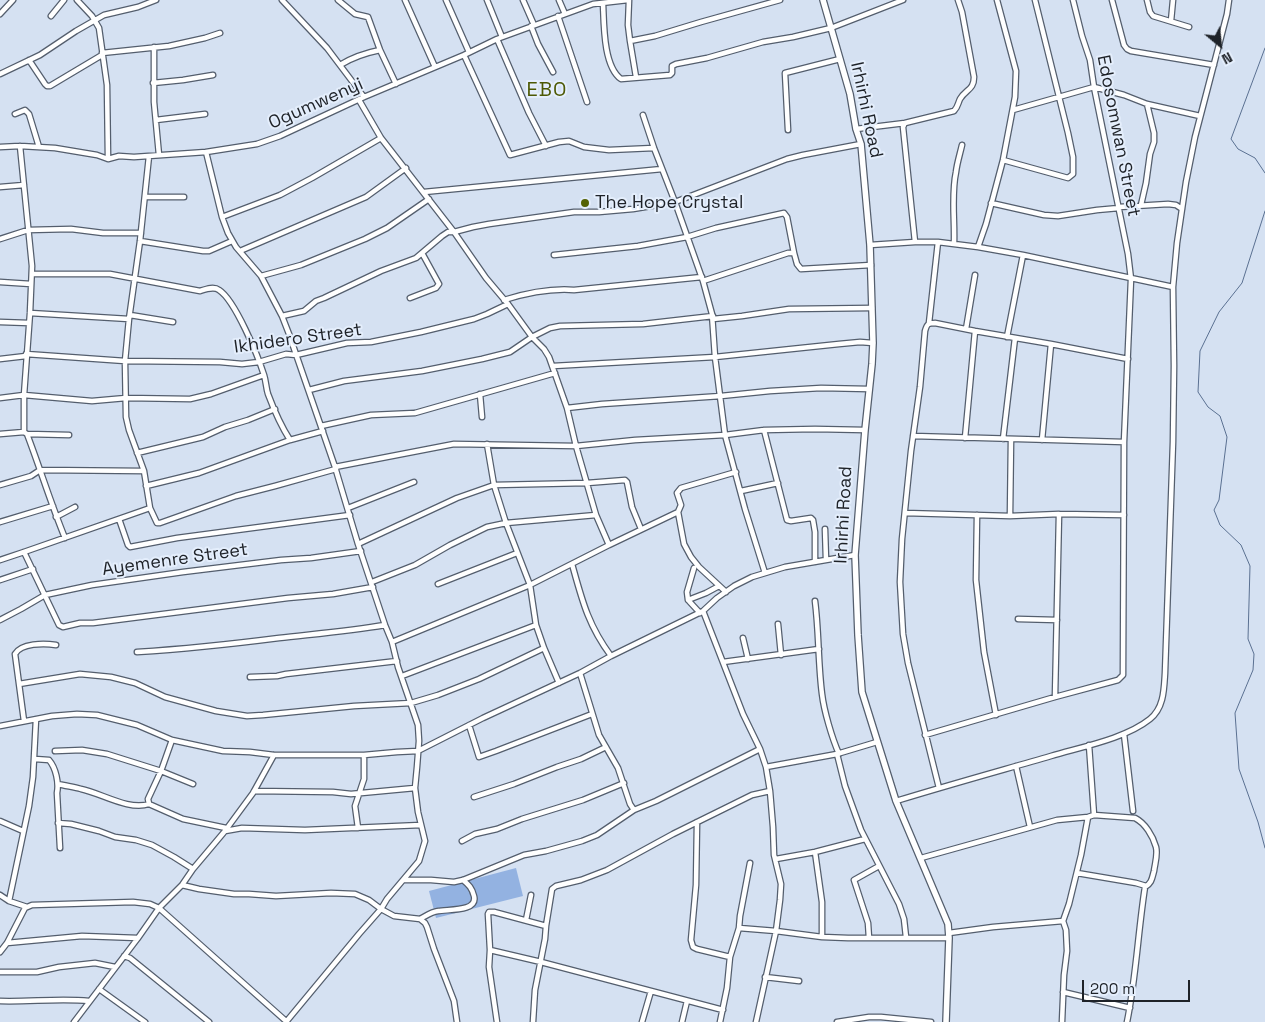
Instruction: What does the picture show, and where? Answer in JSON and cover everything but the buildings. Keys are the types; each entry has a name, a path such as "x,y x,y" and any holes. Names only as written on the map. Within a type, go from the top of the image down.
{"street":[{"path":"0,14 13,0"},
{"path":"51,16 64,0"},
{"path":"77,0 95,20 99,28 107,85 108,158"},
{"path":"0,74 49,50 76,31 104,15 138,7 156,0"},
{"path":"282,0 327,48 340,65 361,99 381,138 406,168 532,337 544,348 553,366 567,408 596,515 609,545"},
{"path":"338,0 354,14 368,17 380,50 396,84"},
{"path":"406,0 435,67"},
{"path":"446,0 469,52"},
{"path":"487,0 499,38 529,113 546,146"},
{"path":"523,0 538,44 553,72"},
{"path":"559,0 565,14"},
{"path":"628,0 628,25 636,77"},
{"name":"Ogumwenyi","path":"0,148 39,147 108,158 206,152 257,144 280,136 499,38 594,4 628,0"},
{"path":"630,41 655,36 780,0"},
{"name":"Irhirhi Road","path":"822,0 850,94 856,130 861,144 870,245 872,364 854,555 862,692 896,801 948,924 946,1022"},
{"path":"604,3 605,43 615,73 621,79 670,75 672,73 672,66 676,64 707,58 763,42 831,28 903,0"},
{"path":"856,130 905,123 954,111 961,98 972,88 974,83 962,12 958,0"},
{"path":"978,247 1003,160 1015,97 1016,71 997,0"},
{"path":"1003,160 1068,178 1073,174 1073,157 1035,0"},
{"name":"Edosomwan Street","path":"1055,697 1118,680 1123,675 1124,442 1131,279 1128,254 1090,60 1073,0"},
{"path":"1112,0 1124,45 1131,52 1214,65"},
{"path":"1147,0 1153,16 1189,27"},
{"path":"1171,21 1174,0"},
{"path":"896,801 1124,734 1151,719 1157,712 1164,696 1174,442 1173,287 1177,244 1186,182 1200,116 1229,0"},
{"path":"558,16 587,102"},
{"path":"29,60 45,84 50,86 102,54 169,46 220,33"},
{"path":"154,47 153,83 160,155"},
{"path":"340,65 362,54 380,50"},
{"path":"464,55 510,155 569,141 584,147 609,150 654,148"},
{"path":"788,130 785,73 840,58"},
{"path":"153,83 213,75"},
{"path":"1013,110 1094,87 1124,95 1147,104 1200,116"},
{"path":"1142,205 1150,154 1154,142 1154,133 1147,104"},
{"path":"15,114 25,110 29,114 39,147"},
{"path":"156,120 205,114"},
{"path":"643,114 703,279 713,317 715,357 725,434 745,509 765,573"},
{"path":"905,123 903,127 915,242"},
{"path":"222,217 280,195 381,138"},
{"path":"282,316 304,311 316,302 382,271 416,258 448,232 565,214 633,209 675,202 786,159 861,144"},
{"path":"954,244 954,194 956,171 962,145"},
{"path":"20,146 32,274 24,395 25,433 65,538"},
{"path":"0,895 9,901 27,907 133,902 150,904 159,908 287,1022 381,910 387,899 419,861 425,841 414,788 418,766 418,725 392,642 358,544 310,390 282,316 261,276 232,241 228,233 222,217 206,152"},
{"path":"149,156 125,360 126,417 144,471 150,508 158,523 236,496 335,468 460,443 576,446 764,430 865,430"},
{"path":"240,251 366,197 406,168"},
{"path":"424,192 662,168"},
{"path":"0,187 24,186"},
{"path":"144,197 184,197"},
{"path":"261,276 301,266 365,239 387,228 429,199"},
{"path":"991,203 1044,215 1058,216 1142,205 1168,204 1182,208"},
{"path":"554,255 638,246 687,237 723,226 784,213 787,217 797,264 801,269 871,264"},
{"path":"0,239 28,230 71,229 103,233 141,234"},
{"path":"140,241 203,251 212,250 232,241"},
{"path":"870,245 938,242 978,247 1173,287"},
{"path":"938,242 930,323 925,331 913,436 902,539 900,582 903,634 908,663 939,788"},
{"path":"410,298 436,288 439,284 422,253"},
{"path":"504,300 523,294 557,289 574,290 703,279 777,256 794,253"},
{"path":"1007,337 1023,255"},
{"path":"32,274 110,274 200,291 216,288 229,299 248,335 264,375 274,409 290,440"},
{"path":"966,329 975,275"},
{"path":"0,282 31,284"},
{"name":"Ikhidero Street","path":"0,359 26,355 242,364 259,362 286,354 296,355 347,343 370,342 421,332 474,319 508,304"},
{"path":"310,390 344,381 422,371 510,352 532,337 550,328 560,326 642,324 742,316 789,310 872,308"},
{"path":"30,313 130,317 173,322"},
{"path":"0,322 29,323"},
{"path":"930,323 1128,359"},
{"path":"965,438 975,331"},
{"path":"1003,439 1015,338"},
{"path":"553,366 715,357 780,349 860,342 873,343"},
{"path":"1042,440 1051,344"},
{"path":"146,486 199,473 322,428 371,415 415,413 555,373"},
{"path":"0,398 24,395 92,401 126,398 190,399 211,394 264,375"},
{"path":"567,408 770,391 821,388 869,389"},
{"path":"480,394 482,417"},
{"path":"137,453 203,437 274,409"},
{"path":"764,430 787,520 811,518 813,520 816,562"},
{"path":"0,434 69,435"},
{"path":"913,436 1124,442"},
{"path":"1010,516 1011,439"},
{"path":"487,444 494,485 506,523 530,585 536,625 559,683"},
{"path":"0,485 31,476 40,470 144,471"},
{"path":"726,592 699,568 684,544 678,512 680,505 677,493 681,488 736,472"},
{"path":"358,544 457,498 494,485 587,483 625,480 632,507 641,529"},
{"path":"348,508 414,482"},
{"path":"740,491 778,483"},
{"path":"0,522 53,506"},
{"path":"56,517 75,507"},
{"path":"0,560 150,508"},
{"path":"392,642 530,585 678,512"},
{"path":"905,514 1010,516 1059,514 1124,515"},
{"path":"926,735 1055,697 1059,514"},
{"path":"119,520 130,546 350,515"},
{"path":"24,552 59,625 63,627 278,599 333,594 372,585 415,565 487,527 506,523 596,515"},
{"path":"977,515 976,580 984,652 996,715"},
{"path":"825,529 826,560"},
{"name":"Ayemenre Street","path":"0,620 45,595 92,585 361,551"},
{"path":"438,584 517,553"},
{"path":"0,726 61,715 96,715 137,725 172,740 223,751 274,755 418,751 702,612 734,586 752,577 785,567 854,555"},
{"path":"572,564 588,617 596,634 611,656"},
{"path":"694,568 687,592 688,600 702,612 743,714 760,749 766,767 770,790 774,854 781,884 776,931 756,1022"},
{"path":"0,580 33,569"},
{"path":"688,600 720,586"},
{"path":"815,602 822,696 845,786 865,839 899,904 904,919 906,938"},
{"path":"1018,619 1057,620"},
{"path":"778,624 781,655"},
{"path":"137,652 238,643 357,630 385,625"},
{"path":"402,676 536,625"},
{"path":"743,638 748,659"},
{"path":"24,721 16,651 20,648 37,644 56,645"},
{"path":"19,684 80,674 111,677 135,683 165,697 247,716 354,706 411,703 479,679 544,648"},
{"path":"723,662 819,649"},
{"path":"250,677 277,676 397,661"},
{"path":"580,673 599,735 618,768 630,804 634,810"},
{"path":"469,725 479,757 592,714"},
{"path":"9,901 29,806 35,760 36,719"},
{"path":"1124,734 1133,811"},
{"path":"149,804 148,799 172,740"},
{"path":"766,767 838,754 877,742"},
{"path":"1089,745 1094,815"},
{"path":"474,797 581,759 606,747"},
{"path":"404,880 454,882 524,855 582,841 598,835 634,810 760,749"},
{"path":"55,751 82,750 107,754 161,771 193,784"},
{"path":"358,828 355,806 364,779 364,754"},
{"path":"76,1021 159,908 182,885 226,830 253,793 274,755"},
{"path":"35,760 49,760 58,784 60,848"},
{"path":"1016,766 1030,827"},
{"path":"462,841 475,834 497,829 582,800 624,783"},
{"path":"58,784 82,789 118,802 140,806 149,804 183,819 226,830 242,828 306,830 420,824"},
{"path":"253,793 254,791 284,791 359,794 414,788"},
{"path":"533,1022 536,990 552,889 556,886 581,880 607,870 673,834 752,795 770,790"},
{"path":"921,858 1057,820 1088,818 1094,815 1135,818 1141,821 1148,830 1156,847 1156,859 1151,883 1145,887 1139,926 1133,992 1127,1022"},
{"path":"1062,1022 1067,951 1066,930 1063,921 1069,904 1088,818"},
{"path":"0,821 23,831"},
{"path":"697,822 696,885 691,940 693,947 697,949 730,957"},
{"path":"58,823 71,824 115,837 136,840 152,845 193,869"},
{"path":"776,859 815,852 865,839"},
{"path":"815,852 822,902 822,936"},
{"path":"720,1022 730,957 739,928 750,863"},
{"path":"869,938 868,923 854,880 879,866"},
{"path":"1076,873 1146,886"},
{"path":"420,919 430,913 455,910 474,903 472,889 463,880"},
{"path":"182,885 234,894 276,896 331,893 356,894 394,916 420,919 427,927 454,1001 457,1022"},
{"path":"526,920 531,896"},
{"path":"0,952 27,907"},
{"path":"497,1022 489,967 488,912 546,926"},
{"path":"739,928 822,936 906,938 949,936 993,927 1063,921"},
{"path":"7,942 82,936 138,938"},
{"path":"490,950 723,1010"},
{"path":"124,956 130,958 209,1022"},
{"path":"0,972 37,972 58,967 95,963 115,967"},
{"path":"765,977 799,981"},
{"path":"99,989 145,1022"},
{"path":"642,1022 651,991"},
{"path":"1063,992 1130,1008"},
{"path":"0,1001 21,1002 74,999 89,1001"},
{"path":"682,1022 687,1001"},
{"path":"837,1022 869,1017 931,1022"}],"shaded area":[{"path":"516,868 523,896 436,918 429,891"}],"waterway":[{"path":"1265,48 1231,139 1238,149 1255,158 1265,173"},
{"path":"1265,211 1242,283 1219,312 1200,351 1198,392 1208,407 1220,416 1227,437 1219,500 1214,510 1220,525 1241,545 1250,566 1248,639 1254,654 1253,670 1235,713 1239,769 1265,848"}],"place":[{"name":"The Hope Crystal","path":"585,203"}],"district":[{"name":"EBO","path":"547,91"}]}
